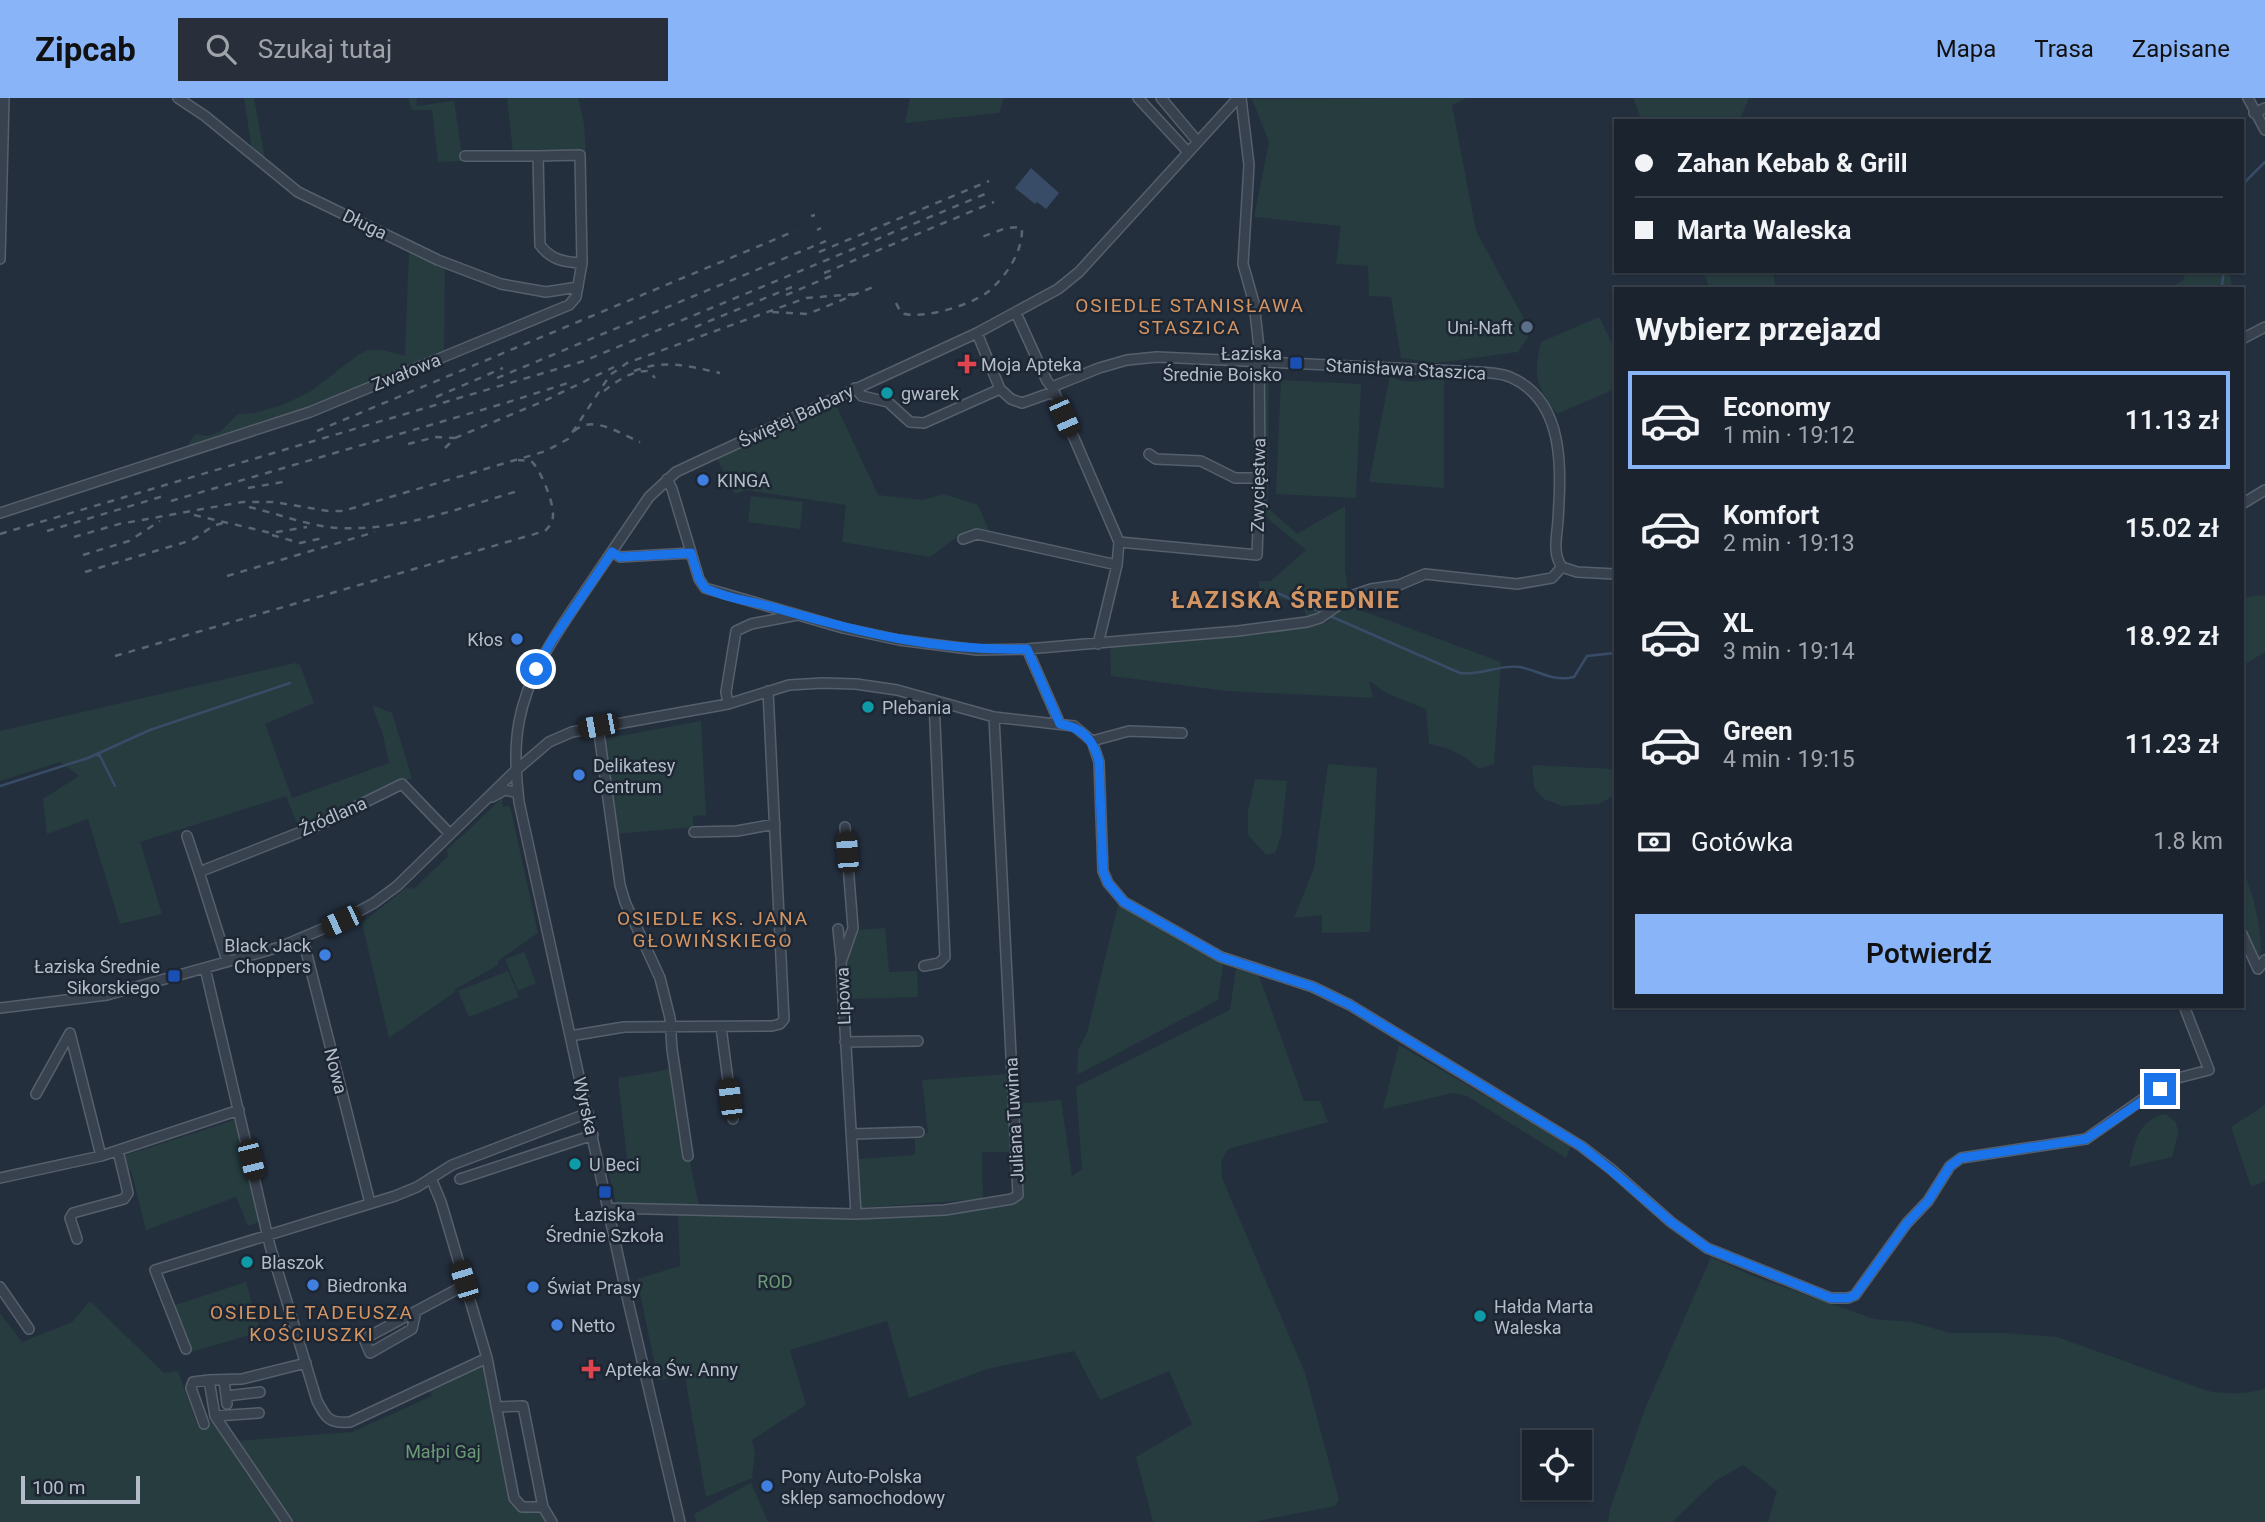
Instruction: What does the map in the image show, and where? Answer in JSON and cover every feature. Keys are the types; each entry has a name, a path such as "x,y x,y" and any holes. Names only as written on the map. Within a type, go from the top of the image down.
{"street":[{"path":"0,259 4,98"},
{"name":"Długa","path":"178,98 205,116 298,192 438,260 501,284 546,292 579,287"},
{"path":"1138,98 1188,152"},
{"path":"1161,98 1198,142"},
{"path":"1240,98 1249,166 1243,264 1254,303 1259,361"},
{"name":"Świętej Barbary","path":"515,771 516,745 524,698 536,669 551,642 616,555 649,497 667,479 855,388 977,333 1058,289 1079,272 1240,98"},
{"path":"2248,98 2265,130"},
{"path":"2254,113 2265,107"},
{"path":"1217,121 1232,119 1245,125"},
{"path":"465,156 580,155 582,263 579,287"},
{"path":"538,156 540,245 556,260 582,263"},
{"name":"Zwałowa","path":"0,513 310,412 562,308 576,297 579,287"},
{"path":"1016,313 1053,389 1119,542 1117,565 1098,644"},
{"path":"2244,338 2265,327"},
{"path":"855,388 862,396 888,402 910,422 923,423 1000,389 977,333"},
{"name":"Stanisława Staszica","path":"1000,389 1011,399 1022,403 1099,368 1127,360 1157,356 1479,372 1507,376 1532,392 1547,414 1559,449 1561,469 1555,554 1562,567"},
{"name":"Zwycięstwa","path":"1119,542 1257,555 1260,478 1259,361"},
{"path":"1149,454 1156,459 1202,461 1235,478 1260,478"},
{"path":"667,479 699,579 705,588 843,628 929,645 977,650 1098,644 1307,622 1320,618 1351,596 1371,589 1399,585 1425,574 1517,584 1552,578 1562,567 1577,572 1614,574"},
{"path":"2244,503 2265,489"},
{"path":"963,539 977,534 1117,565"},
{"path":"616,555 691,553"},
{"path":"728,704 726,692 736,631 751,624 799,615"},
{"path":"1027,649 1060,724"},
{"path":"0,1008 107,995 303,939 374,903 397,886 515,771 537,751 562,735 598,726 728,704 789,685 823,682 897,690 994,717 1073,726 1093,741 1099,762 1101,855 1108,883 1124,902 1221,957 1313,987 1350,1005 1581,1146 1671,1222 1707,1248 1831,1298 1848,1298 1855,1295 1907,1223 1928,1201 1950,1166 1961,1158 2086,1139 2170,1080 2209,1070 2185,1008"},
{"path":"570,1035 624,1027 772,1026 780,1024 784,1019 768,691"},
{"path":"924,966 939,963 945,957 934,700"},
{"name":"Juliana Tuwima","path":"608,1208 856,1214 945,1210 1012,1199 1018,1195 994,717"},
{"path":"598,726 620,885 625,902 656,965 670,1018 688,1156"},
{"path":"1093,741 1129,732 1182,733"},
{"path":"516,745 529,752 537,751"},
{"name":"Wyrska","path":"515,771 676,1521"},
{"name":"Źródlana","path":"199,872 321,824 402,784 450,834"},
{"path":"467,818 497,793 510,790 518,793"},
{"path":"694,832 737,831 775,824"},
{"name":"Lipowa","path":"845,827 853,928 841,962 856,1214"},
{"path":"187,836 227,961"},
{"path":"838,929 841,962"},
{"path":"2244,938 2258,969 2265,960"},
{"name":"Nowa","path":"303,939 370,1203"},
{"path":"205,968 270,1246 317,1401 325,1415 336,1423 350,1422 487,1358"},
{"path":"721,1027 733,1119"},
{"path":"36,1094 70,1033 101,1156"},
{"name":"Lipowa","path":"845,1042 918,1041"},
{"path":"0,1178 101,1156 239,1110"},
{"path":"186,1349 155,1270 417,1187 452,1165 588,1113"},
{"path":"852,1134 919,1132"},
{"path":"460,1179 593,1135"},
{"path":"77,1239 70,1218 74,1213 124,1199 128,1193 118,1151"},
{"path":"431,1178 487,1358 514,1498 522,1507 543,1507"},
{"path":"416,1311 412,1329 370,1353 364,1339 416,1311 465,1285"},
{"path":"0,1287 29,1329"},
{"path":"204,1424 191,1388 193,1382 242,1379 306,1363"},
{"path":"209,1380 215,1416 287,1522"},
{"path":"224,1380 227,1400 260,1392"},
{"path":"496,1407 523,1406 543,1507 552,1522"},
{"path":"215,1416 260,1413"}],"green space":[{"path":"244,98 254,98 266,164 252,151"},
{"path":"408,98 417,98 416,106 454,101 463,161 438,162 432,110 412,110"},
{"path":"507,98 578,98 584,124 586,153 513,153"},
{"path":"910,98 1004,98 999,113 905,123"},
{"path":"1466,98 1452,105 1476,231 1523,317 1528,337 1518,352 1437,363 1401,358 1391,297 1369,296 1368,266 1336,264 1341,226 1254,217 1269,142 1252,99"},
{"path":"1633,98 1749,98 1740,119 1641,119"},
{"path":"409,250 445,267 444,355 306,409 186,448 195,434 209,436 221,431 238,414 255,413 285,404 311,391 368,350 383,350 405,356"},
{"path":"1704,273 1773,273 1776,287 1709,287"},
{"path":"2185,273 2230,273 2232,287 2172,287 2184,280"},
{"path":"1599,317 1614,347 1614,389 1557,414 1538,381 1537,364 1541,342"},
{"path":"1269,370 1268,508 1297,534 1345,506 1345,569 1348,592 1316,616 1306,619 1304,606 1259,593 1259,581 1271,581 1306,550 1261,513 1262,382 1264,371"},
{"path":"1390,375 1403,381 1444,378 1444,488 1369,482"},
{"path":"1281,380 1361,384 1356,498 1276,494"},
{"path":"835,403 878,495 922,500 944,494 978,505 990,533 980,531 965,534 930,557 842,542 846,505 746,490 735,494 717,459"},
{"path":"751,496 803,502 800,529 748,522"},
{"path":"2244,594 2246,597 2265,595 2265,652 2244,665"},
{"path":"1344,604 1501,662 1494,764 1479,769 1456,752 1429,744 1426,709 1388,694 1369,681 1373,698 1227,691 1111,676 1110,645 1237,635 1326,623"},
{"path":"295,663 300,665 314,703 265,724 292,798 389,763 383,735 372,705 392,713 412,778 298,826 286,796 140,842 162,914 120,924 88,819 47,834 43,799 79,776 60,762 0,781 0,731"},
{"path":"701,721 706,815 693,816 693,827 615,834 603,739"},
{"path":"1328,764 1377,768 1370,932 1322,933 1322,915 1294,918 1314,868"},
{"path":"1532,765 1614,769 1614,796 1599,804 1562,806 1544,799 1534,788"},
{"path":"1255,779 1287,781 1281,836 1275,853 1266,855 1248,835 1248,811"},
{"path":"502,798 503,807 510,806 538,933 498,961 498,965 454,990 455,992 389,1038 362,923 407,887 414,889 448,856 447,850"},
{"path":"2244,872 2258,918 2261,943 2259,964 2244,931"},
{"path":"1118,905 1223,964 1218,1000 1077,1075 1078,1050 1087,1033"},
{"path":"885,928 889,972 917,971 918,997 849,999 844,943 857,930"},
{"path":"524,952 536,983 518,991 505,959"},
{"name":"ROD","path":"1236,968 1259,976 1304,1101 1320,1101 1328,1122 1228,1149 1221,1162 1222,1178 1305,1373 1339,1500 1335,1506 1252,1522 1153,1522 1136,1457 1192,1424 1169,1371 1100,1400 1074,1351 987,1369 909,1398 887,1321 790,1350 806,1405 752,1440 755,1454 752,1478 706,1497 685,1377 658,1380 637,1279 680,1266 678,1214 857,1217 1018,1201 1016,1104 1061,1100 1072,1176 1082,1169 1076,1087 1230,1010"},
{"path":"508,971 519,997 469,1017 458,991"},
{"path":"1399,1045 1571,1146 1566,1158 1467,1096 1453,1093 1383,1109"},
{"path":"671,1069 699,1206 616,1203 608,1171 628,1167 618,1078"},
{"path":"1009,1074 1014,1152 982,1152 983,1199 859,1208 858,1159 915,1155 915,1135 928,1133 922,1080"},
{"path":"2265,1105 2265,1181 2251,1187 2231,1127"},
{"path":"2166,1114 2176,1122 2178,1133 2172,1157 2129,1167 2139,1133 2149,1121"},
{"path":"235,1120 261,1221 248,1226 236,1197 146,1230 131,1171 125,1170 123,1156"},
{"path":"1711,1257 1753,1276 1874,1319 1912,1322 1950,1333 2057,1337 2208,1391 2237,1393 2265,1388 2265,1522 1768,1522 1777,1491 1743,1465 1715,1481 1672,1522 1608,1522 1610,1509 1645,1409"},
{"path":"246,1282 260,1332 191,1352 172,1306"},
{"path":"90,1301 164,1373 178,1371 198,1427 215,1421 280,1522 0,1522 0,1313 22,1342 72,1322"},
{"name":"Małpi Gaj","path":"483,1363 512,1504 521,1511 541,1510 546,1522 289,1522 235,1441 352,1432 432,1396 430,1390"},
{"path":"751,1483 768,1522 697,1522 694,1514"}],"water":[{"path":"1031,168 1059,193 1046,209 1015,188"}],"waterway":[{"path":"2244,183 2265,162"},
{"path":"2220,287 2224,273"},
{"path":"1273,591 1460,673 1520,667 1553,677 1574,677 1587,656 1614,653"},
{"path":"0,786 88,758 150,730 290,683"},
{"path":"97,755 115,786"}],"railway":[{"path":"819,252 989,181"},
{"path":"0,534 584,361 990,192"},
{"path":"824,273 994,202"},
{"path":"811,216 815,215"},
{"path":"896,303 901,313 934,313 959,306 989,291 1012,264 1022,230 1020,227 1006,228 979,238"},
{"path":"817,230 821,228"},
{"path":"317,431 795,231"},
{"path":"497,378 826,241"},
{"path":"786,295 836,274"},
{"path":"695,327 792,287"},
{"path":"772,312 808,314 873,287"},
{"path":"74,537 119,524 242,502 274,502 343,511 546,451 568,439 610,375 627,363 806,298 856,294"},
{"path":"634,371 667,365 720,373"},
{"path":"445,448 455,438 544,401 614,367"},
{"path":"436,397 503,368"},
{"path":"604,391 637,372 649,371 655,378"},
{"path":"171,501 568,383"},
{"path":"574,431 581,426 598,425 640,442"},
{"path":"408,444 436,437 455,438"},
{"path":"115,656 545,531 551,524 553,515 546,486 531,461 518,460"},
{"path":"248,488 283,482"},
{"path":"249,507 316,525 362,528 430,517 518,491"},
{"path":"47,531 167,495"},
{"path":"194,515 271,533 307,527"},
{"path":"83,555 129,541 160,521"},
{"path":"85,572 189,541 213,527 228,523"},
{"path":"227,576 375,532"},
{"path":"272,535 300,543 323,538"}],"place":[{"name":"Uni-Naft","path":"1527,327"},
{"name":"Łaziska Średnie Boisko","path":"1296,363"},
{"name":"Moja Apteka","path":"967,364"},
{"name":"gwarek","path":"887,393"},
{"name":"KINGA","path":"703,480"},
{"name":"Kłos","path":"517,639"},
{"name":"Plebania","path":"868,707"},
{"name":"Delikatesy Centrum","path":"579,775"},
{"name":"Black Jack Choppers","path":"325,955"},
{"name":"Łaziska Średnie Sikorskiego","path":"174,976"},
{"name":"U Beci","path":"575,1164"},
{"name":"Łaziska Średnie Szkoła","path":"605,1192"},
{"name":"Blaszok","path":"247,1262"},
{"name":"Biedronka","path":"313,1285"},
{"name":"Świat Prasy","path":"533,1287"},
{"name":"Hałda Marta Waleska","path":"1480,1316"},
{"name":"Netto","path":"557,1325"},
{"name":"Apteka Św. Anny","path":"591,1369"},
{"name":"Pony Auto-Polska sklep samochodowy","path":"767,1486"}],"district":[{"name":"OSIEDLE STANISŁAWA STASZICA","path":"1190,316"},
{"name":"ŁAZISKA ŚREDNIE","path":"1286,600"},
{"name":"OSIEDLE KS. JANA GŁOWIŃSKIEGO","path":"713,929"},
{"name":"OSIEDLE TADEUSZA KOŚCIUSZKI","path":"312,1323"}],"route":[{"path":"536,669 551,642 612,552 620,557 691,553 699,579 705,588 843,628 929,645 977,650 1027,649 1060,724 1073,726 1093,741 1099,762 1103,871 1114,892 1124,902 1221,957 1313,987 1350,1005 1581,1146 1671,1222 1707,1248 1831,1298 1848,1298 1855,1295 1907,1223 1928,1201 1950,1166 1961,1158 2086,1139 2160,1089"}]}
